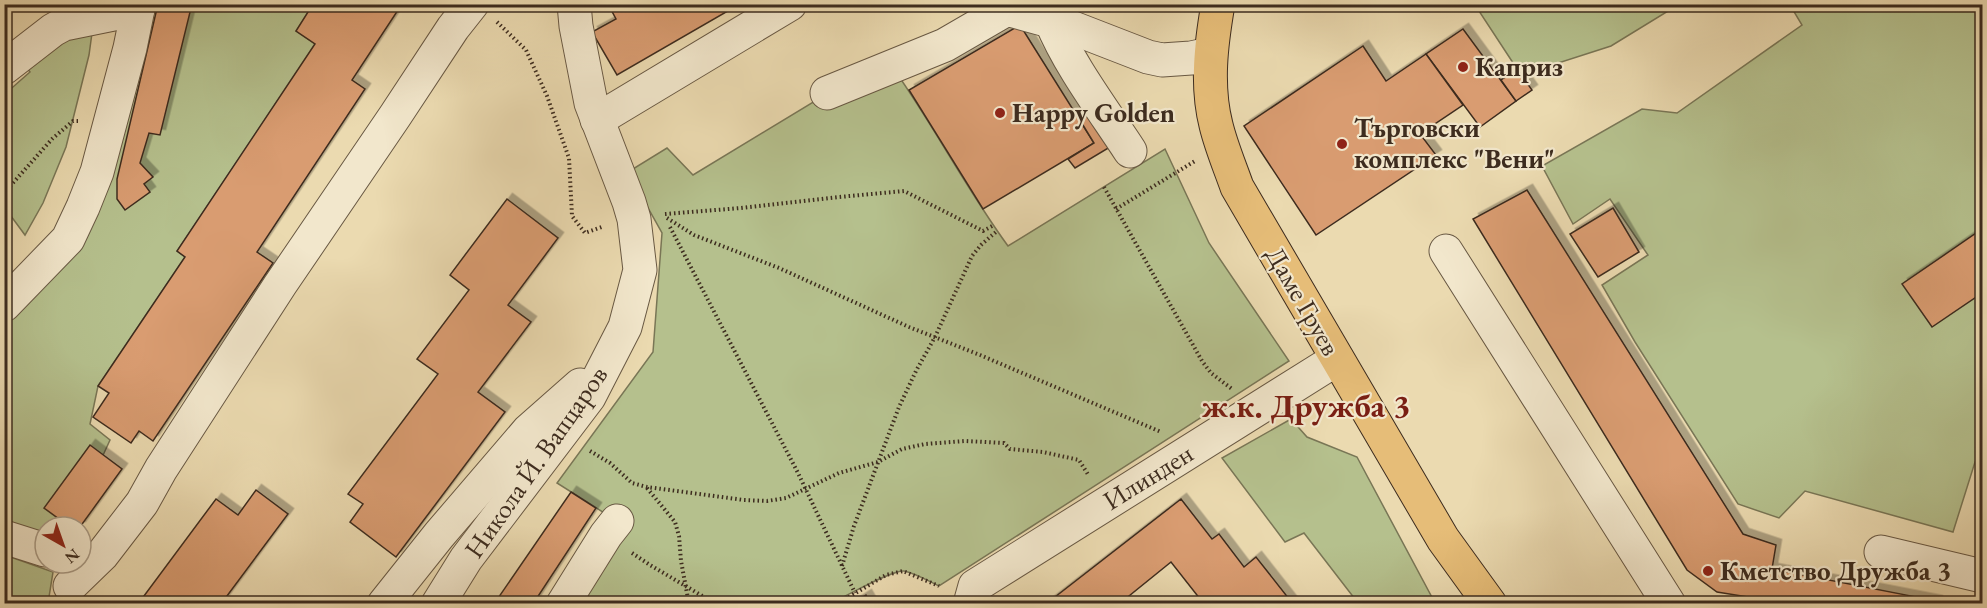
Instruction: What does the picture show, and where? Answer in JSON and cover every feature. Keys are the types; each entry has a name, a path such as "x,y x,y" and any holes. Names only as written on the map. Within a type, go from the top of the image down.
{"main road":[{"name":"Даме Груев","path":"1218,4 1210,54 1210,89 1216,125 1237,187 1443,539 1490,603"}],"street":[{"name":"Никола Й. Вапцаров","path":"438,603 466,560 589,397 625,327 640,270 634,219 591,103 574,4"},
{"path":"597,120 790,4"},
{"path":"4,68 64,24 139,7 97,172 68,239 4,305"},
{"path":"827,93 945,45 1007,9 1051,21 1148,57 1162,60 1210,54"},
{"path":"93,562 117,538 142,503 280,285 453,28 483,12"},
{"path":"1051,21 1075,66 1130,151"},
{"path":"1446,251 1669,603"},
{"name":"Илинден","path":"970,603 975,586 1337,359"},
{"path":"384,603 529,430 608,360"},
{"path":"563,603 611,528"},
{"path":"4,537 33,546"},
{"path":"1881,552 1983,576"}],"path":[{"path":"483,12 526,50 548,96 570,158 572,216 585,233 634,219"},
{"path":"4,193 40,151 67,126 73,122 113,114"},
{"path":"1116,209 1167,180 1222,144"},
{"path":"1104,187 1190,342 1210,373 1220,381"},
{"path":"994,225 983,231 904,191 839,196 668,216 694,235 780,268 935,337 1129,417 1172,437 1185,454"},
{"path":"670,231 805,488 855,593"},
{"path":"842,566 854,526 899,407 935,337 972,256 997,231"},
{"path":"590,451 610,463 632,483 722,497 767,501 786,498 839,473 879,462 902,449 925,444 964,441 1004,443 1010,449 1043,452 1079,460 1106,503"},
{"path":"647,487 675,522 689,603"},
{"path":"611,528 650,565 716,603"},
{"path":"837,603 886,575 903,571 939,586"}],"green space":[{"path":"1483,4 1678,5 1611,46 1521,75 1477,8"},
{"path":"147,5 313,5 296,31 315,44 177,251 185,257 98,386 90,424 110,440 76,515 33,515 33,540 5,532 4,317 76,247"},
{"path":"1790,5 1982,5 1982,463 1975,462 1953,532 1805,491 1779,518 1738,504 1635,342 1602,285 1648,255 1610,199 1573,224 1542,166 1642,109 1677,113 1802,25"},
{"path":"92,33 89,55 66,147 43,203 25,235 5,208 5,94 30,72 17,55 32,42"},
{"path":"886,58 1008,246 1165,149 1209,243 1289,361 939,586 904,571 880,579 831,603 593,603 578,594 617,521 557,483 653,352 662,233 628,172 667,148 693,175"},
{"path":"1291,419 1307,437 1357,457 1435,603 1358,603 1304,533 1285,542 1222,458"},
{"path":"5,555 33,565 33,575 53,575 48,603 5,603"}],"building":[{"path":"158,4 192,4 160,135 149,133 140,163 153,177 144,184 150,192 125,210 117,199 117,179"},
{"path":"313,4 402,4 352,80 365,89 257,252 273,263 153,441 139,431 131,443 93,417 109,393 98,386 185,257 177,251 315,44 296,31"},
{"path":"608,4 740,4 617,75 592,32 616,19"},
{"name":"Happy Golden","path":"1020,25 1094,143 983,209 909,90"},
{"name":"Каприз","path":"1463,29 1516,101 1480,127 1426,54"},
{"name":"Търговски комплекс \"Вени\"","path":"1363,46 1386,81 1426,54 1463,105 1420,134 1436,155 1316,235 1244,126"},
{"path":"1517,69 1532,90 1516,101 1501,80"},
{"path":"1087,111 1110,147 1075,168 1068,159 1094,143 1078,117"},
{"path":"1527,190 1743,534 1776,545 1772,569 1937,601 1937,604 1760,604 1761,599 1717,592 1687,570 1473,219"},
{"path":"507,199 558,238 508,305 531,322 478,392 505,412 396,557 350,522 363,504 348,494 438,374 417,359 469,290 450,275"},
{"path":"1613,208 1639,252 1598,277 1570,234"},
{"path":"1982,229 1982,293 1932,327 1902,284"},
{"path":"90,445 122,469 89,515 54,515 44,508"},
{"path":"256,490 288,514 221,604 138,604 216,499 238,515"},
{"path":"571,492 596,508 533,604 494,604"},
{"path":"1181,499 1212,539 1219,534 1244,567 1256,557 1293,604 1204,604 1171,562 1119,604 1046,604"},
{"path":"866,595 871,604 852,604"}],"place":[{"name":"Каприз","path":"1463,67"},
{"name":"Happy Golden","path":"1000,113"},
{"name":"Търговски комплекс \"Вени\"","path":"1342,144"},
{"name":"Кметство Дружба 3","path":"1708,571"}],"district":[{"name":"ж.к. Дружба 3","path":"1306,405"}]}
